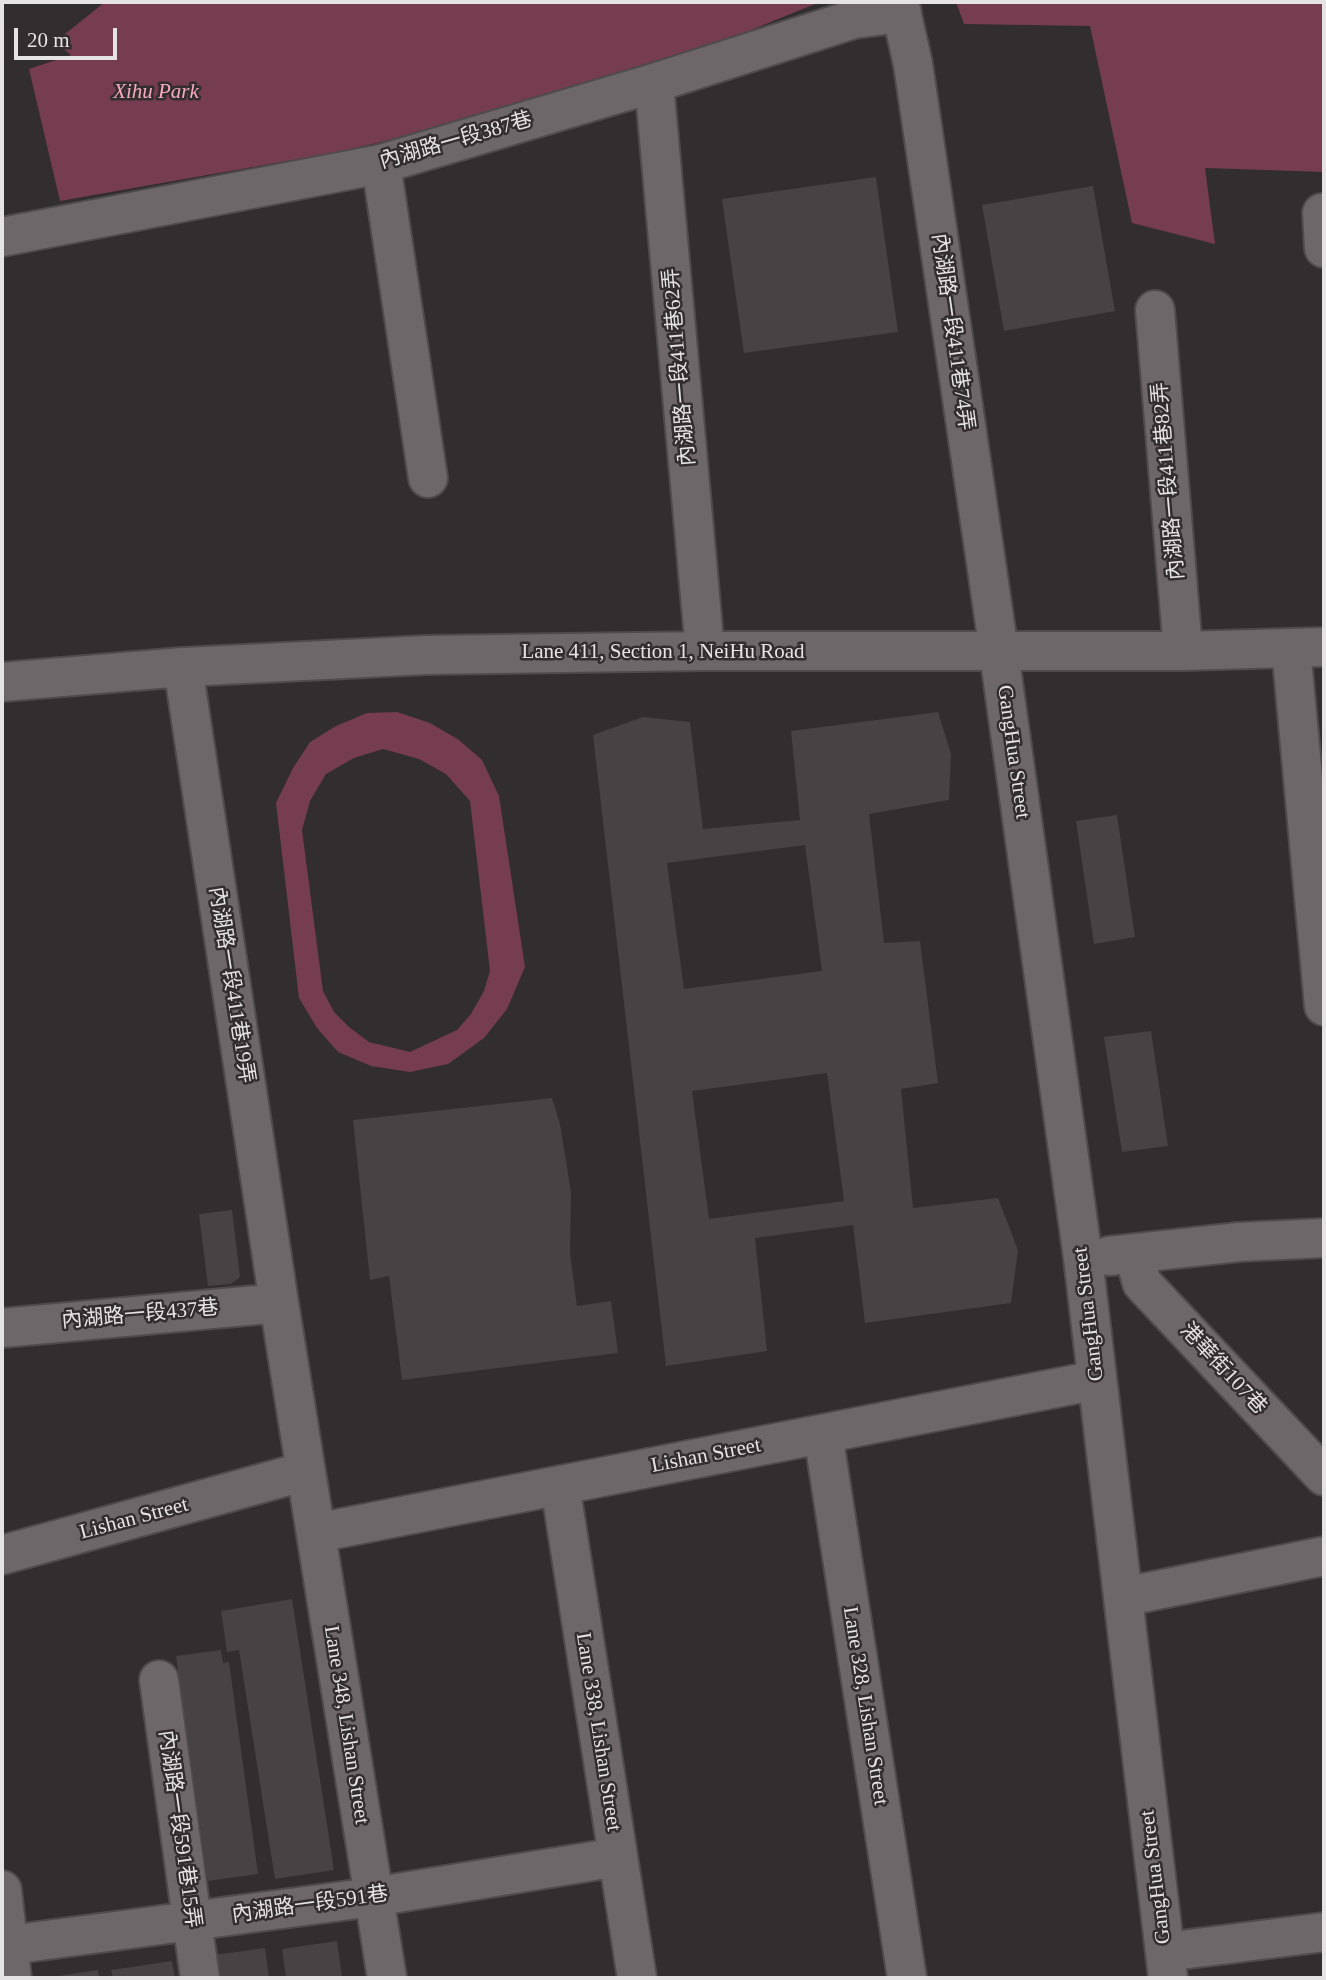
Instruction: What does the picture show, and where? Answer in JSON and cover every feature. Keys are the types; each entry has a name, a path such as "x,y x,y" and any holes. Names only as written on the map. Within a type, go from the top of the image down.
{"street":[{"name":"內湖路一段387巷","path":"2,237 381,164 901,7"},
{"name":"內湖路一段411巷74弄","path":"901,7 915,78 998,652"},
{"name":"內湖路一段411巷62弄","path":"654,83 705,651"},
{"path":"381,164 428,478"},
{"name":"內湖路一段411巷82弄","path":"1155,310 1183,651"},
{"name":"Lane 411, Section 1, NeiHu Road","path":"2,682 183,667 427,655 1308,648"},
{"path":"1308,648 1324,1006"},
{"name":"GangHua Street","path":"998,652 1083,1258 1166,1965"},
{"name":"內湖路一段411巷19弄","path":"183,667 306,1471"},
{"path":"1083,1258 1133,1255 1239,1242 1324,1238"},
{"name":"港華街107巷","path":"1133,1255 1142,1283 1324,1476"},
{"name":"內湖路一段437巷","path":"2,1328 279,1303"},
{"name":"Lishan Street","path":"316,1533 1097,1380"},
{"name":"Lane 328, Lishan Street","path":"823,1434 908,1978"},
{"name":"Lishan Street","path":"2,1555 306,1471"},
{"name":"Lane 348, Lishan Street","path":"306,1471 387,1978"},
{"name":"Lane 338, Lishan Street","path":"560,1485 637,1978"},
{"path":"1123,1597 1324,1556"},
{"name":"內湖路一段591巷15弄","path":"159,1680 200,1978"},
{"name":"內湖路一段591巷","path":"7,1957 192,1921 373,1897 618,1857"},
{"path":"2,1890 7,1957"},
{"path":"1166,1965 1324,1932"}],"green space":[{"name":"Xihu Park","path":"105,2 820,2 660,67 500,114 338,152 60,201 29,69 71,55 55,42"},
{"path":"956,2 1324,2 1324,172 1205,168 1215,244 1132,223 1090,26 964,24"},
{"path":"397,712 430,723 459,740 482,760 499,796 525,967 507,1009 484,1038 448,1064 410,1072 371,1066 338,1052 317,1028 299,998 276,803 293,768 310,742 336,726 367,713","holes":["383,749 419,759 446,774 470,801 490,971 484,991 471,1014 457,1030 410,1052 369,1042 334,1012 323,991 302,830 310,801 326,774 354,758"]}],"building":[{"path":"876,177 898,332 744,353 722,199"},
{"path":"1093,186 1115,311 1004,331 982,205"},
{"path":"938,712 951,754 949,800 869,814 884,943 920,941 938,1083 901,1089 913,1208 998,1198 1018,1250 1011,1303 865,1323 853,1225 755,1238 767,1351 666,1366 593,735 643,717 690,722 703,829 800,820 791,731","holes":["805,845 822,971 684,989 667,863","827,1073 844,1201 709,1219 692,1091"]},
{"path":"1117,815 1135,937 1094,944 1076,821"},
{"path":"1151,1031 1168,1146 1122,1152 1104,1037"},
{"path":"552,1098 560,1124 571,1192 570,1253 577,1306 611,1301 618,1353 402,1380 389,1276 370,1280 353,1120"},
{"path":"232,1210 240,1277 231,1284 208,1286 199,1214"},
{"path":"292,1599 334,1870 275,1879 239,1650 227,1652 221,1611"},
{"path":"221,1650 223,1663 229,1662 258,1874 208,1881 176,1656"},
{"path":"337,1941 342,1978 286,1978 282,1949"},
{"path":"265,1948 269,1978 210,1978 207,1956"},
{"path":"172,1961 175,1978 113,1978 111,1970"},
{"path":"98,1970 99,1978 51,1978 51,1977"}]}
